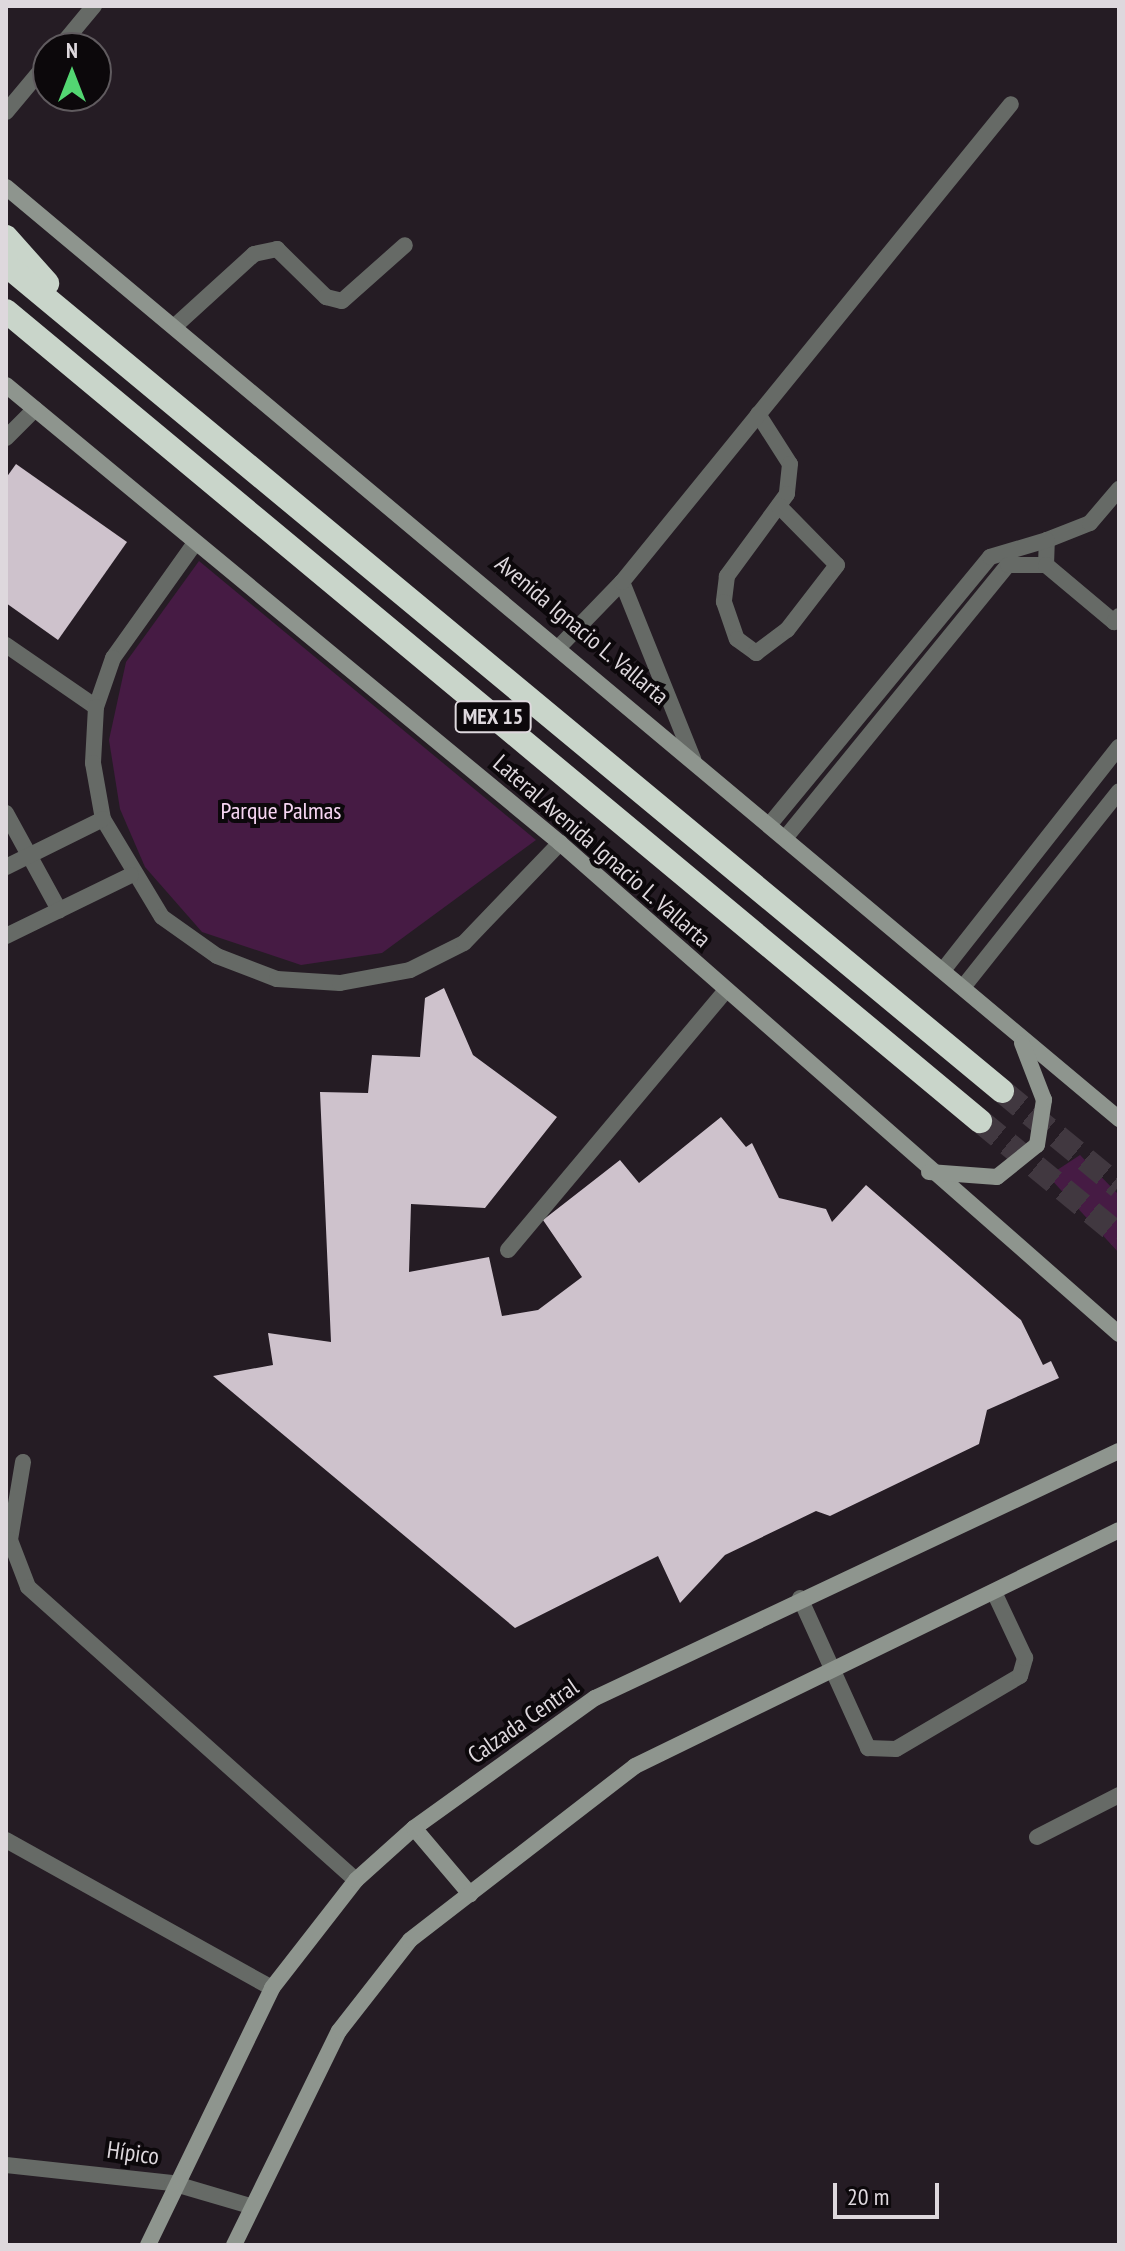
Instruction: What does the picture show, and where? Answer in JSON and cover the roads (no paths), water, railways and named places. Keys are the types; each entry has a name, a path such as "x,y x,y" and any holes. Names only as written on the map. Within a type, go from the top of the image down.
{"highway":[{"path":"6,237 111,352"},
{"name":"MEX 15","path":"6,265 1002,1091"},
{"name":"MEX 15","path":"6,311 980,1121"}],"street":[{"path":"72,32 94,6"},
{"path":"6,112 32,81"},
{"path":"559,647 622,582 1011,104"},
{"name":"Avenida Ignacio L. Vallarta","path":"6,187 944,969 1119,1119"},
{"path":"175,326 254,254 277,249 326,297 342,301 405,245"},
{"name":"Lateral Avenida Ignacio L. Vallarta","path":"6,385 560,843 927,1172 1119,1334"},
{"path":"6,438 35,409"},
{"path":"758,414 790,464 779,506 727,576 724,602 737,639 756,653 787,630 837,565 779,506"},
{"path":"770,824 990,557 1090,523 1119,489"},
{"path":"1046,565 1047,540"},
{"path":"195,543 113,658 96,707 93,763 103,819 131,875 162,917 217,956 277,979 340,983 410,970 464,943 560,843"},
{"path":"786,837 1008,565 1046,565 1114,622 1119,616"},
{"path":"622,582 693,759"},
{"path":"6,645 96,707"},
{"path":"944,969 1119,747"},
{"path":"964,986 1119,791"},
{"path":"6,813 59,910"},
{"path":"6,867 103,819"},
{"path":"6,936 131,875"},
{"path":"508,1250 725,991"},
{"path":"927,1172 997,1177 1037,1145 1044,1100 1019,1036"},
{"name":"Calzada Central","path":"148,2245 172,2183 272,1988 356,1880 414,1828 595,1698 800,1598 1119,1451"},
{"path":"23,1462 10,1540 28,1587 356,1880"},
{"path":"234,2245 250,2206 339,2031 410,1940 635,1766 1119,1530"},
{"path":"800,1598 835,1669 868,1748 896,1749 1020,1676 1025,1658 994,1592"},
{"path":"1037,1837 1119,1795"},
{"path":"414,1828 470,1894"},
{"path":"6,1840 272,1988"},
{"name":"Hípico","path":"6,2165 172,2183 250,2206"}],"tunnel":[{"path":"1002,1091 1119,1187"},
{"path":"980,1121 1119,1235"}],"park label":[{"name":"Parque Palmas","path":"281,811"}]}
